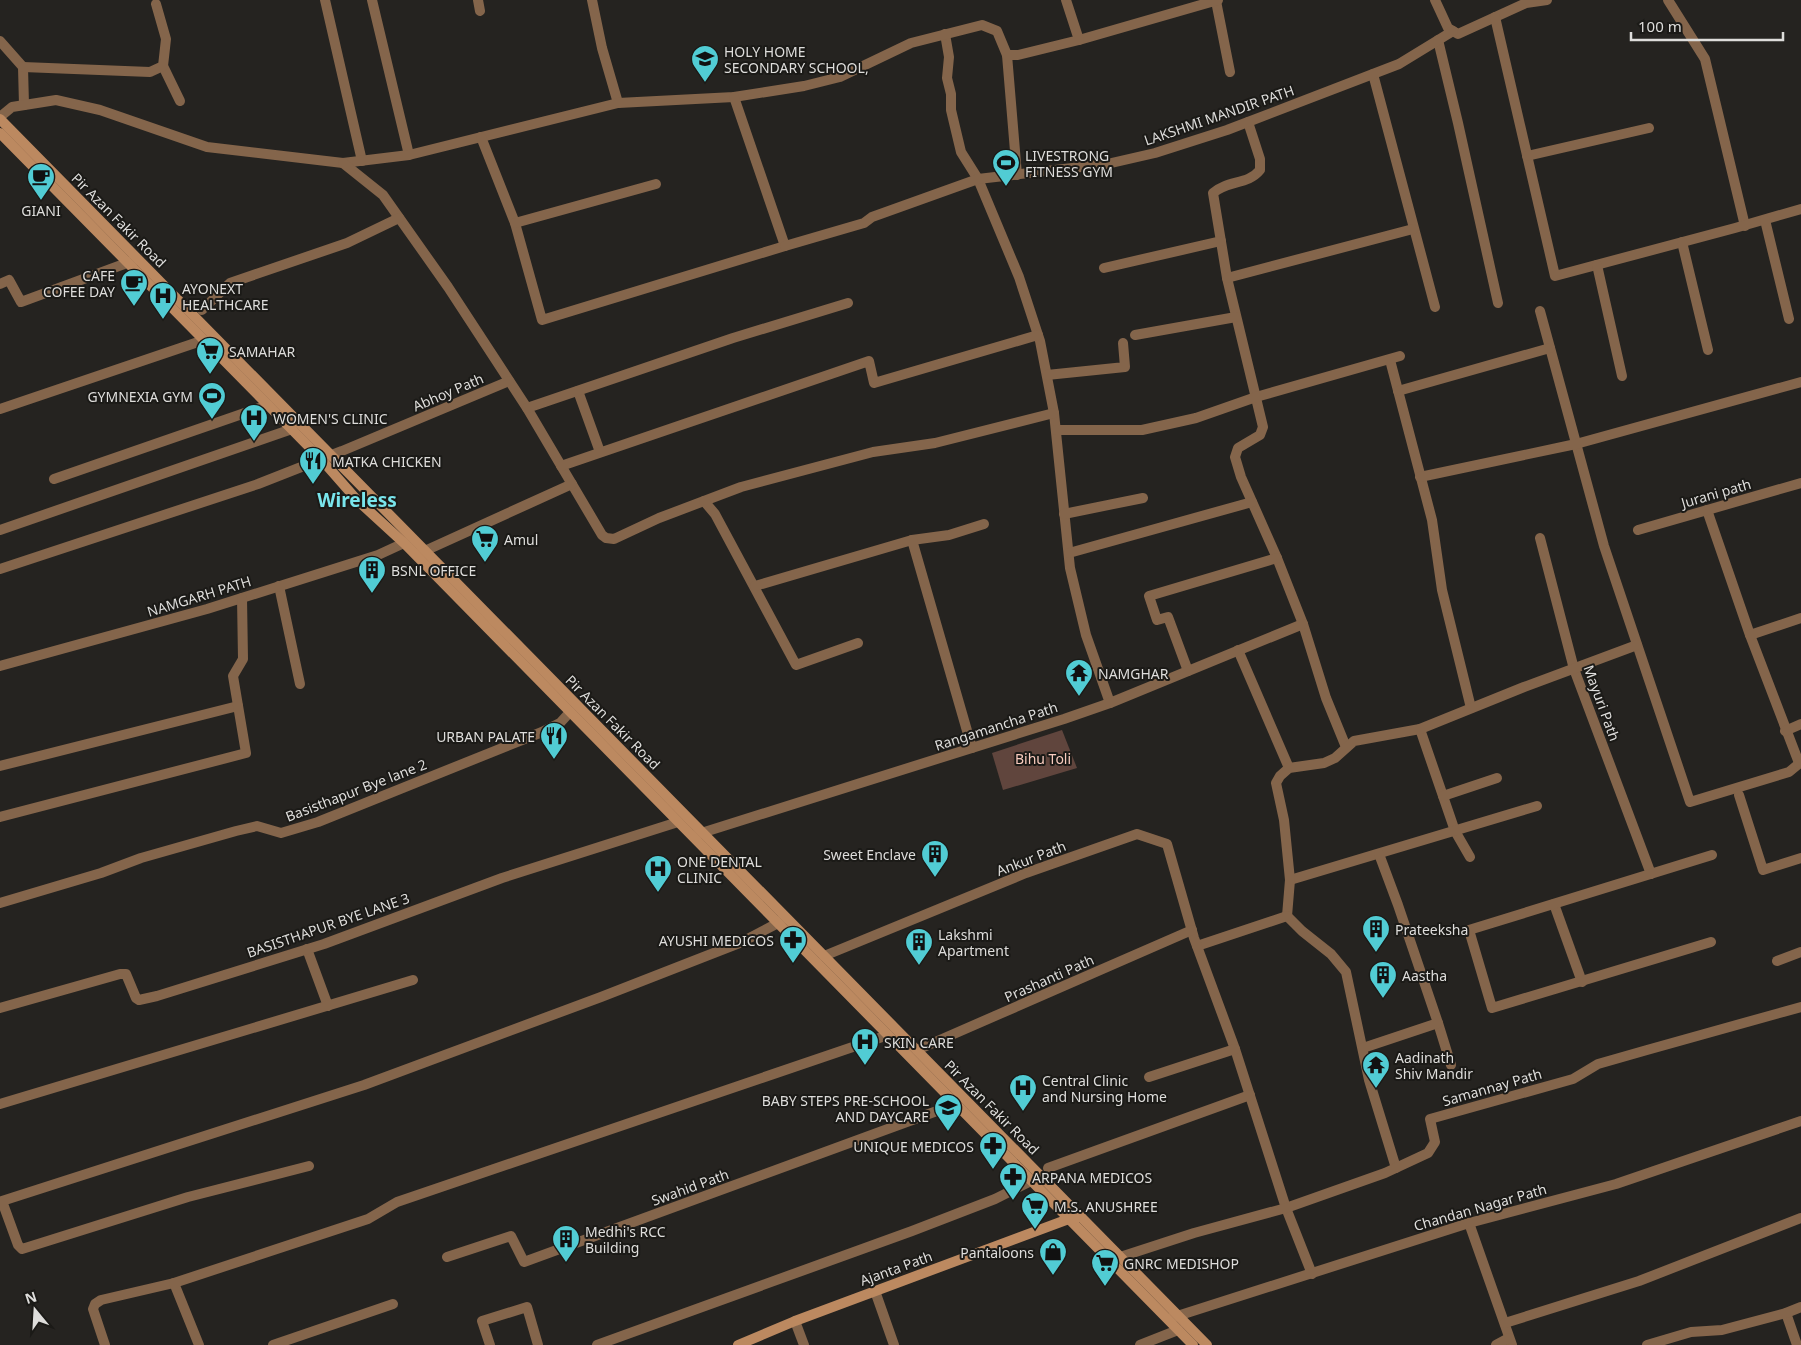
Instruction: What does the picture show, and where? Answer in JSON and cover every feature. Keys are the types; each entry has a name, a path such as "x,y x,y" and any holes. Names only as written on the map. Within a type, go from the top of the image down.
{"main road":[{"name":"Pir Azan Fakir Road","path":"0,118 204,340 292,429 326,457 357,500 404,543 420,553 570,712 692,836 782,920 824,956 917,1050 1072,1219"},
{"path":"0,133 133,261"},
{"name":"Pir Azan Fakir Road","path":"133,261 420,553 702,832 888,1035 1032,1181 1116,1259 1172,1317 1207,1345"},
{"name":"Ajanta Path","path":"738,1345 875,1291 1072,1219"},
{"name":"Pir Azan Fakir Road","path":"1172,1317 1178,1330 1193,1345"}],"street":[{"path":"325,0 362,161"},
{"path":"372,0 409,155"},
{"path":"478,0 480,10"},
{"path":"592,0 602,48 618,103"},
{"path":"1066,0 1079,40"},
{"path":"1007,55 1018,55 1079,40 1217,0 1230,72"},
{"path":"1435,0 1448,28 1453,31"},
{"path":"1548,0 1527,2 1495,17 1555,276 1745,226 1801,209"},
{"path":"1668,0 1705,59 1745,226"},
{"path":"156,4 166,39 162,66 180,101"},
{"name":"LAKSHMI MANDIR PATH","path":"514,223 542,320 864,223 872,217 978,180 1107,164 1155,153 1248,122 1399,64 1453,31 1458,34 1495,17"},
{"path":"0,118 12,107 56,100 100,110 206,147 343,163 409,155 618,103 734,97 804,86 840,77 911,43 982,25 997,30 1007,55 1017,175"},
{"path":"945,34 949,56 947,78 951,94 951,110 961,152 978,180 1019,276 1038,335 1054,413 1070,568 1086,635 1110,703"},
{"path":"1438,40 1498,303"},
{"path":"0,41 23,67 24,105"},
{"path":"23,67 150,72 162,66"},
{"path":"1374,74 1413,229 1435,306"},
{"path":"734,97 785,246"},
{"path":"1248,122 1260,159 1260,170 1254,178 1221,186 1213,192 1227,278 1263,427 1260,435 1238,448 1235,457 1241,477 1277,558 1303,624 1326,698 1346,747"},
{"path":"1527,156 1649,128"},
{"path":"481,137 514,223 656,184"},
{"path":"343,163 383,195 448,287 527,408 602,535 606,538 614,539 659,518 741,487 873,452 935,443 1054,413"},
{"path":"202,310 230,283 347,243 399,218"},
{"path":"1764,220 1790,318"},
{"path":"1227,278 1413,229"},
{"path":"1104,268 1221,241"},
{"path":"1682,242 1708,350"},
{"path":"0,284 8,280 21,302 133,261"},
{"path":"1597,265 1622,376"},
{"path":"527,408 733,338 848,303"},
{"path":"1540,311 1604,546 1690,802 1789,772 1800,763 1750,635 1707,510"},
{"path":"1135,336 1236,317"},
{"path":"561,466 869,361 874,383 1038,335"},
{"path":"0,409 204,340"},
{"path":"1047,375 1125,368 1123,343"},
{"path":"1398,391 1550,348"},
{"path":"1056,430 1142,430 1196,418 1256,396 1395,358 1398,391 1432,520 1442,590 1471,708"},
{"name":"Abhoy Path","path":"0,569 258,484 509,381"},
{"path":"1420,477 1576,444 1801,382"},
{"path":"578,391 600,452"},
{"path":"54,479 268,405"},
{"path":"0,530 292,429"},
{"name":"Jurani path","path":"1638,530 1801,483"},
{"path":"420,553 572,484"},
{"path":"1064,514 1143,498"},
{"path":"704,501 715,514 796,665 858,643"},
{"path":"1069,553 1252,502"},
{"path":"755,586 912,540 949,535 984,524"},
{"name":"Mayuri Path","path":"1540,538 1574,669 1651,874"},
{"path":"912,540 972,748"},
{"name":"NAMGARH PATH","path":"0,666 207,609 378,555 404,543"},
{"path":"1188,671 1168,617 1156,620 1149,596 1277,558"},
{"path":"279,586 300,684"},
{"path":"0,817 246,753 232,676 243,658 242,598"},
{"path":"1750,635 1801,618"},
{"name":"Rangamancha Path","path":"692,836 1110,703 1303,624"},
{"path":"1396,1168 1369,1080 1346,972 1331,954 1302,932 1287,916 1290,880 1284,820 1276,783 1280,776 1289,768 1324,763 1335,758 1354,741 1420,729 1637,645"},
{"path":"1238,650 1289,768"},
{"path":"0,766 238,706"},
{"name":"Basisthapur Bye lane 2","path":"0,903 149,855 236,831 257,826 282,833 318,822 542,732 560,724 570,712"},
{"path":"1786,731 1801,724"},
{"path":"1420,729 1455,831 1470,857"},
{"path":"1443,796 1497,778"},
{"path":"1739,795 1763,870 1801,858"},
{"path":"1290,880 1537,806"},
{"name":"BASISTHAPUR BYE LANE 3","path":"0,1008 120,974 126,974 136,998 143,1000 307,949 502,878 678,822"},
{"name":"Ankur Path","path":"824,956 1026,874 1137,834 1167,844 1192,930"},
{"path":"1378,854 1398,905 1451,1065"},
{"path":"1711,942 1492,1008 1469,930 1712,855"},
{"path":"1554,904 1582,982"},
{"path":"1197,946 1287,916"},
{"path":"309,1166 188,1197 22,1249 18,1245 2,1201 364,1085 610,994 742,942 782,920"},
{"path":"1192,930 1235,1049 1286,1208 1312,1274"},
{"name":"Prashanti Path","path":"917,1050 1192,930"},
{"path":"307,949 328,1006"},
{"path":"1777,960 1801,952"},
{"path":"0,1104 413,980"},
{"name":"Samannay Path","path":"1116,1259 1194,1233 1286,1208 1385,1174 1428,1153 1435,1142 1430,1119 1573,1079 1598,1064 1630,1054 1801,1007"},
{"path":"1363,1048 1438,1022"},
{"path":"105,1345 92,1309 101,1300 174,1283 368,1219 397,1202 888,1035"},
{"path":"1149,1077 1235,1049"},
{"path":"1048,1168 1250,1096"},
{"name":"Swahid Path","path":"447,1257 511,1236 524,1262 956,1104"},
{"name":"Chandan Nagar Path","path":"1172,1317 1312,1274 1468,1222 1616,1184 1801,1121"},
{"path":"597,1345 930,1224 996,1199 1032,1181"},
{"path":"1505,1322 1639,1282 1801,1218"},
{"path":"1468,1222 1511,1341 1496,1345"},
{"path":"174,1283 199,1345"},
{"path":"875,1291 894,1345"},
{"path":"273,1345 393,1304"},
{"path":"490,1345 482,1321 527,1307 538,1345"},
{"path":"1647,1345 1691,1332 1722,1330 1801,1308"},
{"path":"1786,1313 1797,1345"},
{"path":"796,1321 804,1345"},
{"path":"1140,1345 1178,1330"}],"green space":[{"name":"Bihu Toli","path":"1062,730 1077,768 1003,790 992,753"}],"place":[{"name":"HOLY HOME SECONDARY SCHOOL,","path":"705,83"},
{"name":"LIVESTRONG FITNESS GYM","path":"1006,187"},
{"name":"GIANI","path":"41,201"},
{"name":"CAFE COFEE DAY","path":"134,307"},
{"name":"AYONEXT HEALTHCARE","path":"163,320"},
{"name":"SAMAHAR","path":"210,375"},
{"name":"GYMNEXIA GYM","path":"212,420"},
{"name":"WOMEN'S CLINIC","path":"254,442"},
{"name":"MATKA CHICKEN","path":"313,485"},
{"name":"Amul","path":"485,563"},
{"name":"BSNL OFFICE","path":"372,594"},
{"name":"NAMGHAR","path":"1079,697"},
{"name":"URBAN PALATE","path":"554,760"},
{"name":"Sweet Enclave","path":"935,878"},
{"name":"ONE DENTAL CLINIC","path":"658,893"},
{"name":"Prateeksha","path":"1376,953"},
{"name":"AYUSHI MEDICOS","path":"793,964"},
{"name":"Lakshmi Apartment","path":"919,966"},
{"name":"Aastha","path":"1383,999"},
{"name":"SKIN CARE","path":"865,1066"},
{"name":"Aadinath Shiv Mandir","path":"1376,1089"},
{"name":"Central Clinic and Nursing Home","path":"1023,1112"},
{"name":"BABY STEPS PRE-SCHOOL AND DAYCARE","path":"948,1132"},
{"name":"UNIQUE MEDICOS","path":"993,1170"},
{"name":"ARPANA MEDICOS","path":"1013,1201"},
{"name":"M.S. ANUSHREE","path":"1035,1230"},
{"name":"Medhi's RCC Building","path":"566,1263"},
{"name":"Pantaloons","path":"1053,1276"},
{"name":"GNRC MEDISHOP","path":"1105,1287"}],"district":[{"name":"Wireless","path":"357,500"}]}
